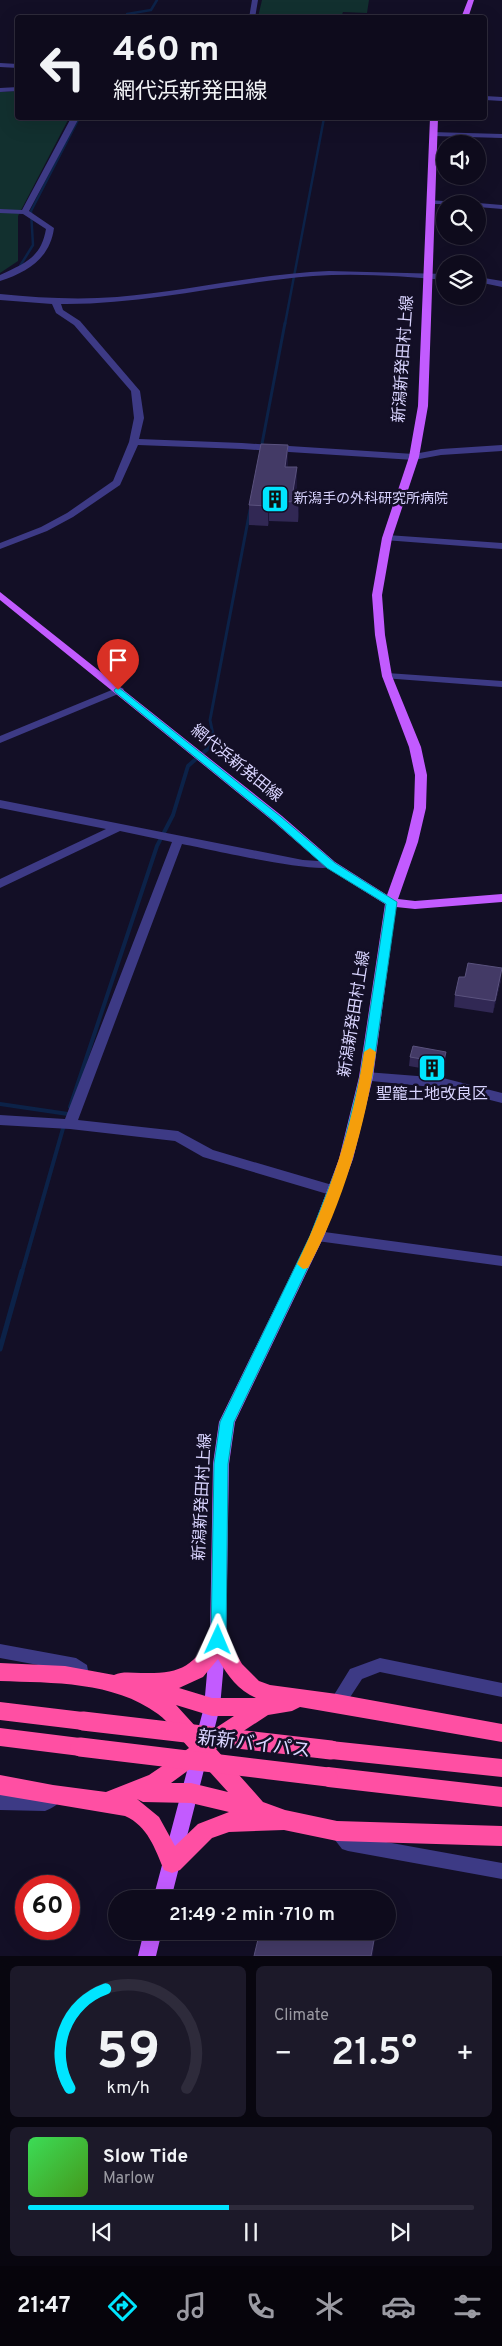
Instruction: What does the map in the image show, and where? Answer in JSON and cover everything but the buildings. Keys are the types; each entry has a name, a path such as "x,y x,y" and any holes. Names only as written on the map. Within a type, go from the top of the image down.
{"highway":[{"path":"0,1672 89,1677 134,1682 166,1681 191,1674 205,1663 218,1640"},
{"path":"218,1640 235,1670 252,1687 268,1694 337,1703 502,1733"},
{"path":"89,1677 156,1701 167,1709 256,1809"},
{"path":"134,1682 212,1707 264,1707 305,1700"},
{"path":"106,1802 134,1793 156,1782 264,1707"},
{"name":"新新バイパス","path":"0,1711 502,1768"},
{"name":"新新バイパス","path":"0,1738 502,1797"},
{"path":"0,1786 127,1806 140,1812 148,1820 172,1863 198,1837 216,1825 229,1822 284,1820"},
{"path":"134,1793 160,1791 191,1792 256,1809 284,1820 337,1831 502,1836"}],"main road":[{"path":"465,15 471,0"},
{"name":"新潟新発田村上線","path":"164,1890 212,1707 218,1640 221,1464 227,1422 317,1236 346,1159 366,1077 391,902 412,842 420,808 421,775 415,748 387,676 380,635 378,595 388,538 414,457 423,406 434,120"},
{"name":"網代浜新発田線","path":"0,595 278,819 331,865 391,902 416,905 502,898"},
{"path":"147,1956 151,1940"}],"street":[{"path":"252,15 255,0"},
{"path":"0,65 15,66"},
{"path":"0,90 15,89"},
{"path":"487,98 502,100"},
{"path":"25,212 74,120"},
{"path":"434,134 502,136"},
{"path":"432,202 436,202"},
{"path":"486,206 502,207"},
{"path":"0,211 25,212 50,228 49,242 41,257 0,278"},
{"path":"0,297 56,303 118,300 313,274 436,276"},
{"path":"486,281 502,284"},
{"path":"0,546 44,529 70,515 117,483 128,462 134,442 139,418 136,391 77,323 59,311 56,303"},
{"path":"134,442 242,446 414,457 441,452 502,448"},
{"path":"388,538 502,546"},
{"path":"387,676 502,684"},
{"path":"0,740 118,690"},
{"path":"0,804 303,864 331,865"},
{"path":"0,884 117,828"},
{"path":"70,1124 178,840"},
{"path":"366,1077 444,1083 502,1098"},
{"path":"0,1120 70,1124 178,1136 208,1154 334,1191"},
{"path":"317,1236 502,1261"},
{"path":"0,1651 76,1665 89,1677"},
{"path":"337,1703 356,1674 380,1665 502,1690"},
{"path":"0,1802 45,1803 54,1796"},
{"path":"337,1831 348,1843 502,1871"}],"green space":[{"path":"262,0 369,0 367,13 343,12 342,15 258,15"},
{"path":"15,91 15,120 68,120 18,216 18,261 0,273 0,92"}],"waterway":[{"path":"127,15 151,10 157,0"},
{"path":"20,266 33,245 31,211 78,120"},
{"path":"285,324 324,120"},
{"path":"261,449 285,323"},
{"path":"214,738 210,720 250,510"},
{"path":"70,1107 157,846 173,815 188,766 212,745 214,738"},
{"path":"0,1104 68,1114"},
{"path":"22,1272 64,1125"},
{"path":"0,1349 22,1271"}],"slow traffic":[{"path":"303,1264 317,1236 346,1159 366,1077 370,1052"}],"place":[{"name":"新潟手の外科研究所病院","path":"275,499"},
{"name":"聖籠土地改良区","path":"432,1068"}],"route":[{"path":"118,690 278,819 331,865 362,886 391,902 366,1077 346,1159 317,1236 227,1422 221,1464 218,1640"}]}
